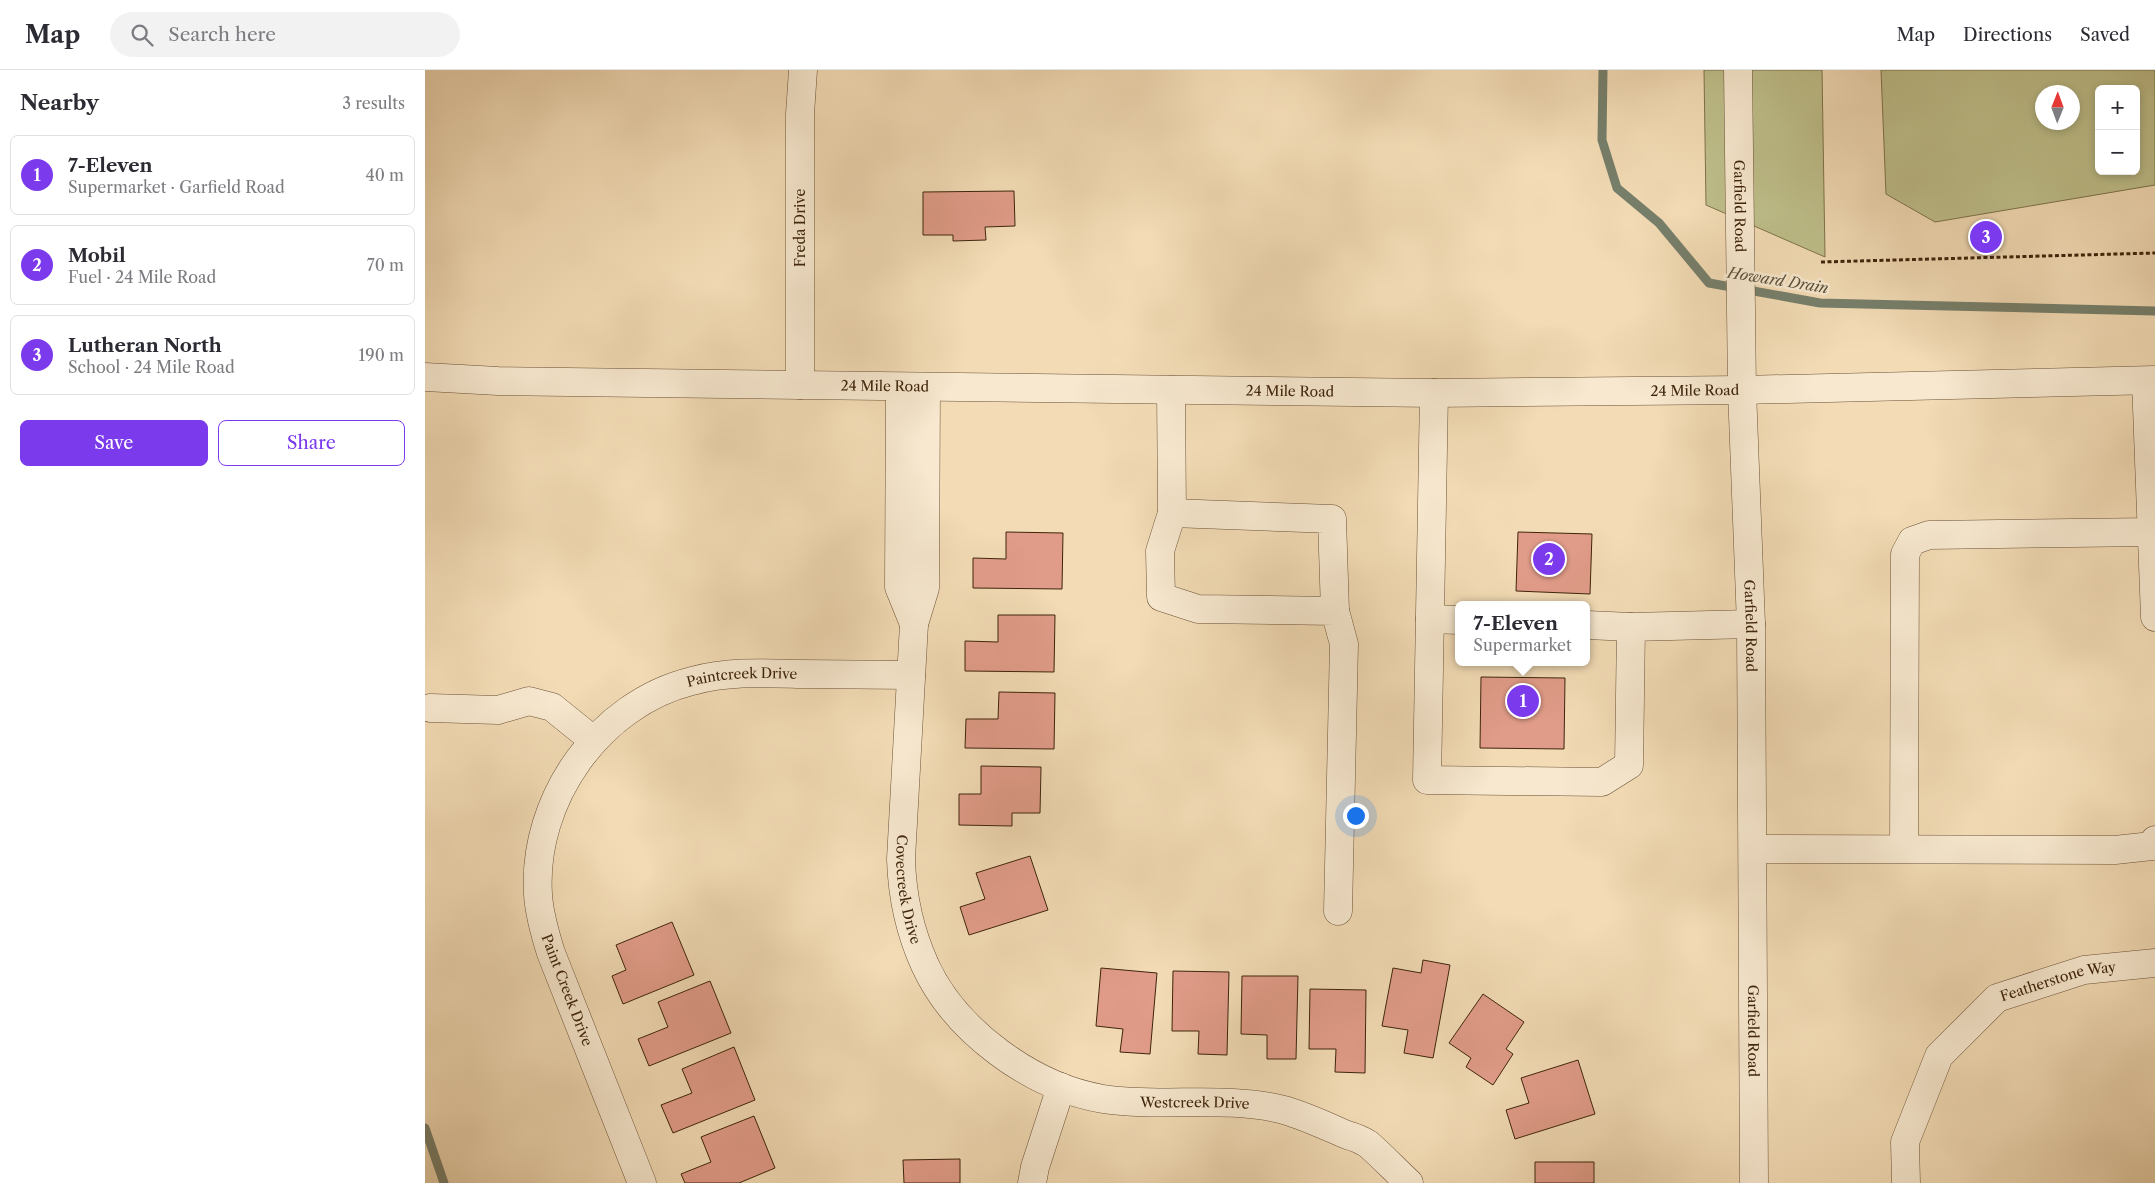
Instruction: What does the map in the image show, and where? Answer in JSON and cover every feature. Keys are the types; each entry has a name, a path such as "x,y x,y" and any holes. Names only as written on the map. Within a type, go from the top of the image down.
{"street":[{"name":"Freda Drive","path":"800,386 800,114 803,70"},
{"name":"Garfield Road","path":"1738,70 1743,390 1751,624 1754,1183"},
{"name":"24 Mile Road","path":"425,377 498,381 1434,394 1743,390 2151,380"},
{"path":"2151,380 2152,532 2155,617"},
{"name":"Covecreek Drive","path":"913,387 913,521 925,588 914,624 901,859 903,891 925,966 955,1010 974,1030 1011,1062 1061,1087"},
{"path":"1171,390 1172,513 1160,551 1161,597 1198,609 1335,611"},
{"path":"1434,394 1427,780 1602,782 1629,765 1631,627"},
{"path":"1172,513 1332,519 1335,611 1344,644 1338,911"},
{"path":"1904,849 1905,554 1912,541 1929,535 2152,532"},
{"path":"1430,619 1455,620"},
{"path":"1590,625 1631,627 1751,624"},
{"name":"Paintcreek Drive","path":"593,740 626,711 663,691 690,681 741,673 911,675"},
{"path":"430,708 498,710 529,701 552,707 593,740"},
{"name":"Paint Creek Drive","path":"593,740 571,770 551,811 540,854 538,895 545,934 551,953 642,1183"},
{"path":"1753,849 2115,850 2152,846 2155,840"},
{"name":"Featherstone Way","path":"1906,1183 1905,1142 1939,1056 1997,998 2084,970 2155,963"},
{"path":"1032,1183 1035,1167 1061,1087"},
{"name":"Westcreek Drive","path":"1061,1087 1102,1099 1244,1105 1284,1110 1366,1143 1409,1183"}],"path":[{"path":"1821,262 2155,253"}],"green space":[{"path":"1704,70 1822,70 1825,257 1706,205"},
{"path":"1881,70 2155,70 2155,185 1935,222 1886,194"}],"building":[{"path":"1014,191 1015,226 985,227 986,240 953,241 953,235 923,235 923,192"},
{"path":"1006,532 1063,533 1062,589 973,588 973,558 1006,559"},
{"path":"1518,532 1592,534 1590,594 1516,591"},
{"path":"998,615 1055,615 1054,672 965,671 965,641 998,642"},
{"path":"1481,677 1565,678 1564,749 1480,748"},
{"path":"999,692 1055,693 1054,749 965,748 966,719 998,719"},
{"path":"981,766 1041,767 1040,813 1012,813 1012,826 959,825 959,794 981,794"},
{"path":"1030,856 1048,910 969,935 960,907 985,899 976,873"},
{"path":"672,922 694,975 623,1004 612,976 626,970 616,945"},
{"path":"1423,960 1450,965 1433,1058 1404,1053 1408,1030 1382,1026 1393,968 1421,973"},
{"path":"1101,968 1157,973 1150,1054 1120,1052 1123,1029 1096,1026"},
{"path":"1173,971 1229,972 1227,1055 1198,1054 1199,1031 1172,1031"},
{"path":"1242,976 1298,976 1296,1059 1267,1059 1267,1035 1241,1034"},
{"path":"710,981 731,1033 649,1066 638,1039 668,1027 658,1002"},
{"path":"1310,989 1366,990 1365,1073 1335,1072 1336,1049 1309,1049"},
{"path":"1483,994 1524,1022 1506,1049 1513,1054 1493,1085 1466,1067 1471,1058 1449,1043"},
{"path":"734,1047 755,1100 673,1133 661,1105 692,1093 682,1069"},
{"path":"1578,1060 1595,1114 1515,1139 1506,1110 1529,1103 1521,1078"},
{"path":"754,1116 775,1168 739,1183 685,1183 681,1174 711,1162 701,1137"},
{"path":"960,1159 960,1183 904,1183 903,1160"},
{"path":"1535,1162 1594,1162 1594,1183 1535,1183"}],"waterway":[{"name":"Howard Drain","path":"1603,70 1602,140 1617,188 1659,223 1709,283 1820,303 2155,311"},
{"path":"425,1128 444,1183"}],"place":[{"name":"Lutheran North","path":"1986,237"},
{"name":"Mobil","path":"1549,559"},
{"name":"7-Eleven","path":"1523,701"}]}
